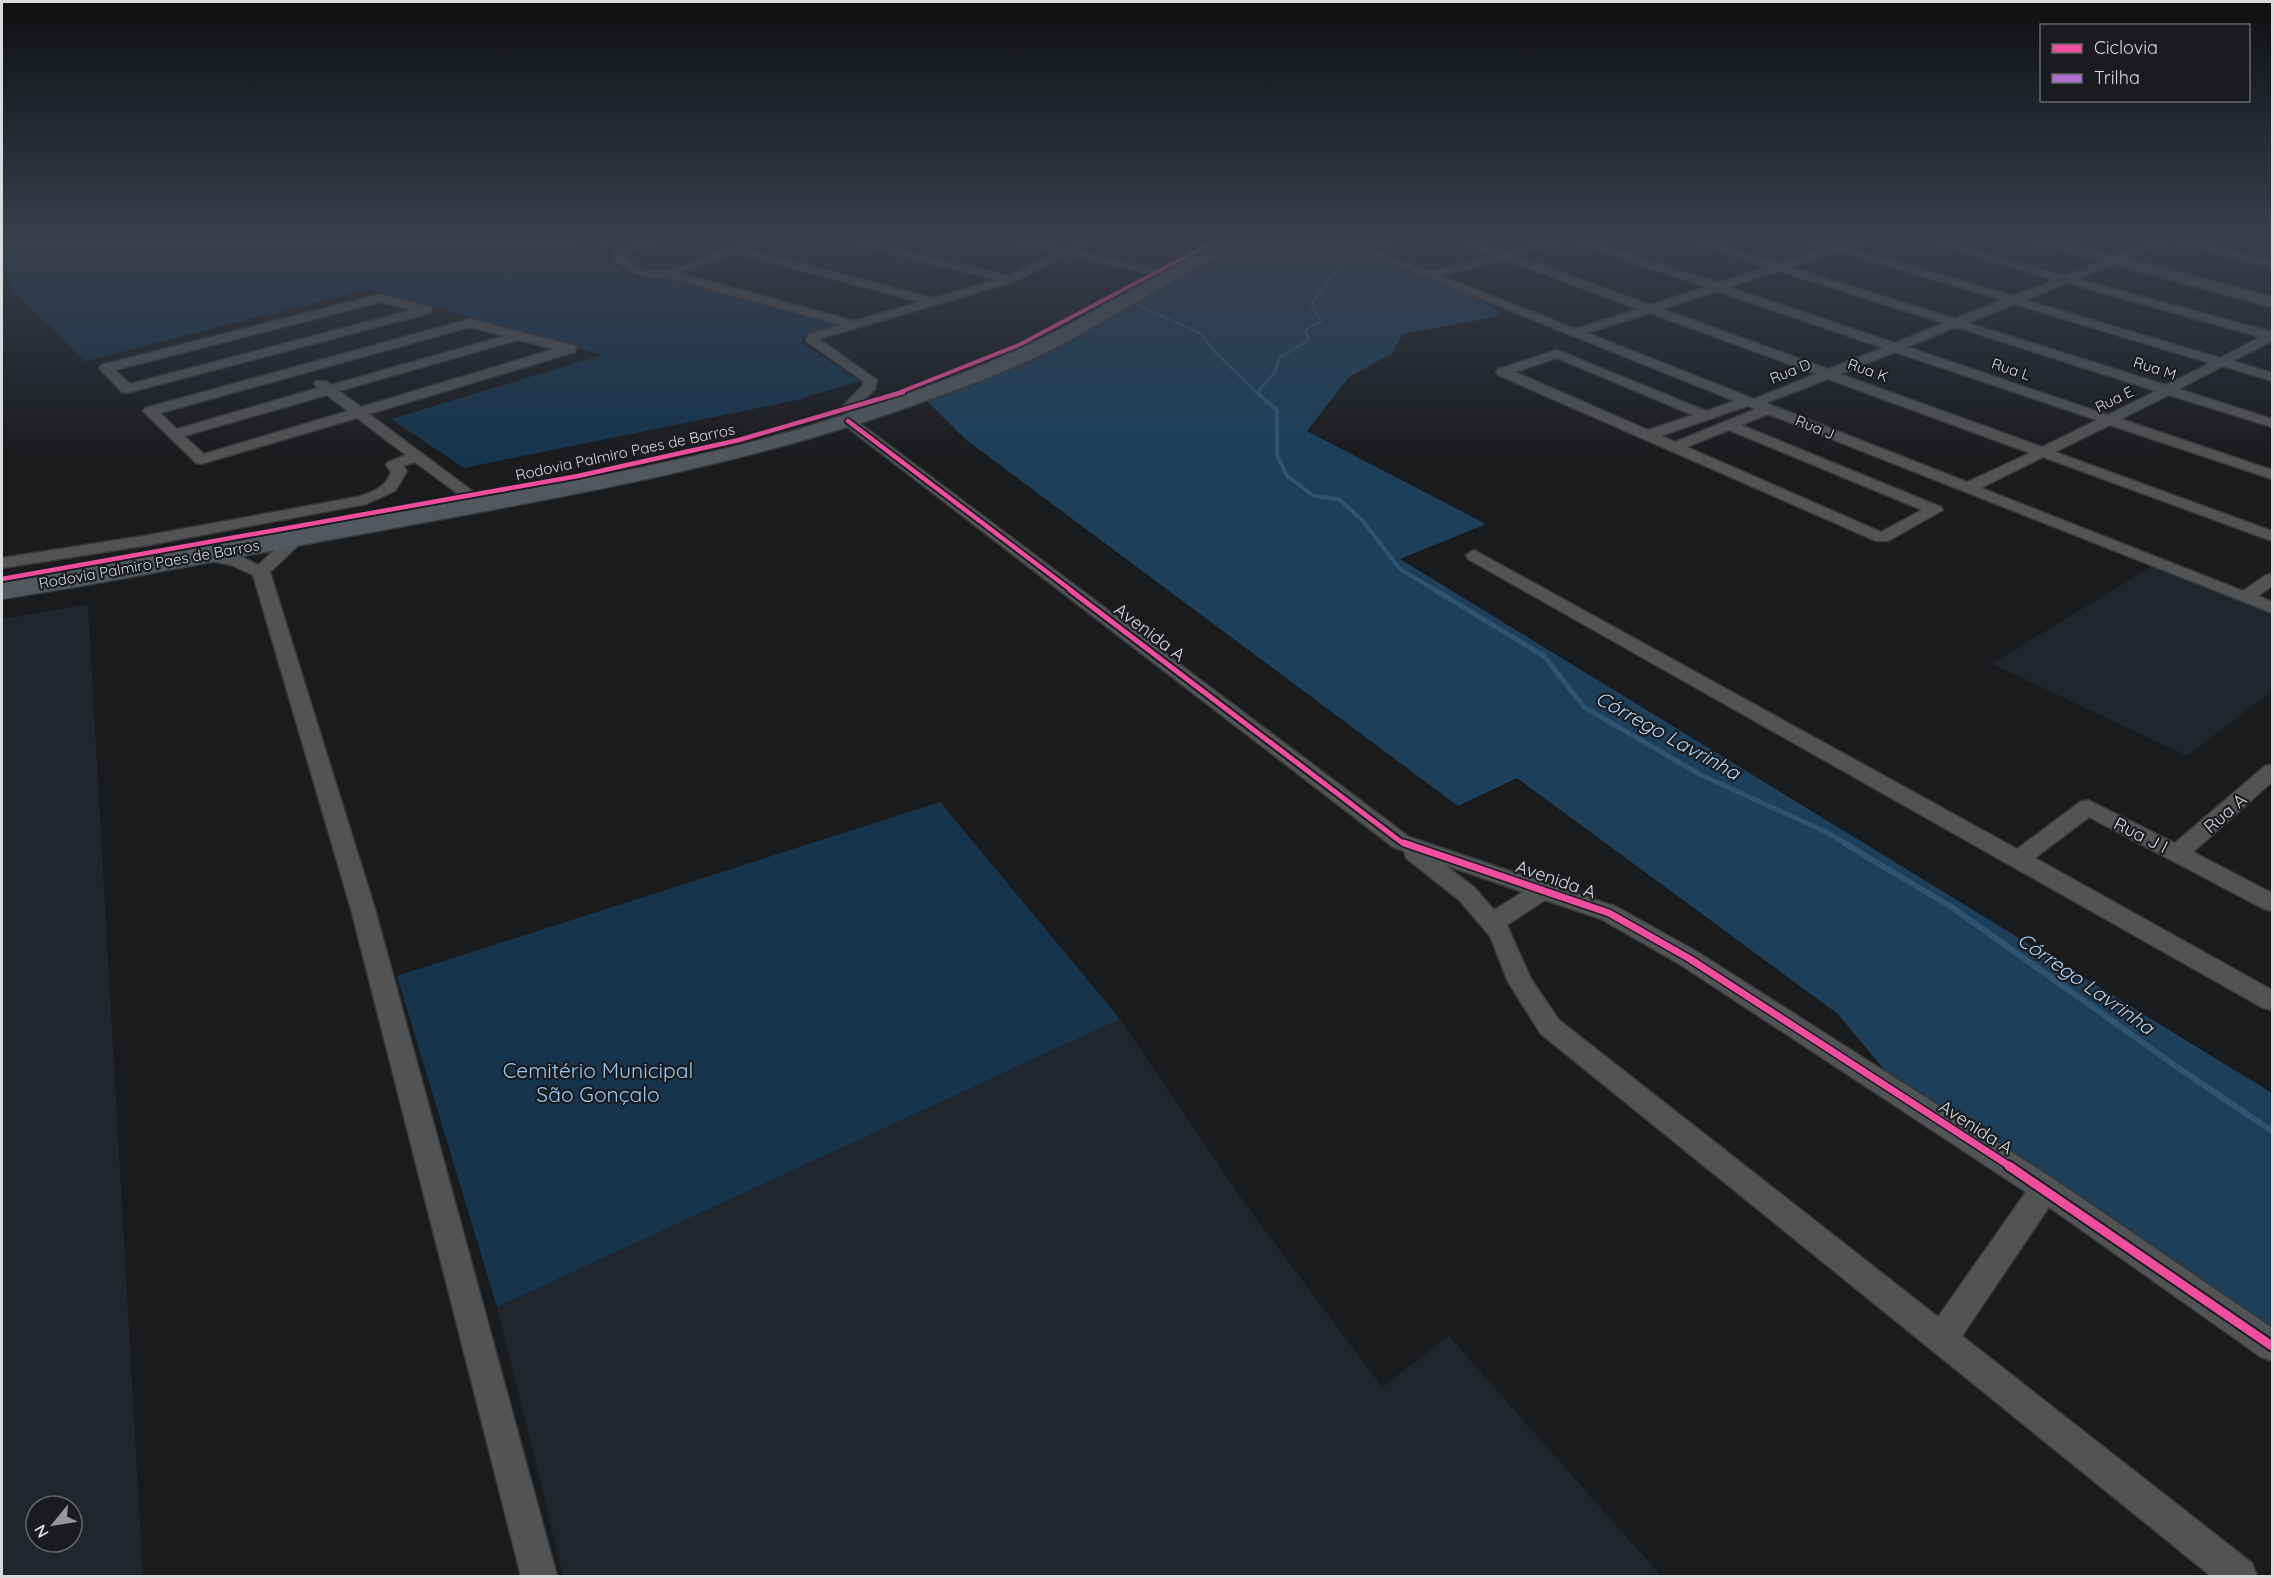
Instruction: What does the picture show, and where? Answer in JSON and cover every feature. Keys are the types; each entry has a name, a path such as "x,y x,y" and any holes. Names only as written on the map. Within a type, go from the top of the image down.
{"main road":[{"name":"Rodovia Palmiro Paes de Barros","path":"2,579 470,496 669,456 847,416 1019,345 1083,311"},
{"name":"Rodovia Palmiro Paes de Barros","path":"2,591 207,555 674,466 847,416 994,368 1054,340 1107,311"}],"street":[{"path":"332,311 106,369 127,389 424,311"},
{"path":"802,311 854,325"},
{"path":"847,416 870,386 870,380 812,341 813,337 904,311"},
{"name":"Rua J","path":"1519,311 1753,406 2272,608"},
{"path":"1576,333 1647,311"},
{"name":"Rua K","path":"1657,311 2272,536"},
{"name":"Rua L","path":"1789,311 2272,475"},
{"name":"Rua M","path":"1920,311 2272,423"},
{"name":"Rua D","path":"1753,406 1986,311"},
{"path":"2048,311 2272,377"},
{"path":"2179,311 2272,337"},
{"path":"471,323 570,349 201,460 150,411 301,369 471,323"},
{"path":"250,332 470,496"},
{"path":"174,434 518,336"},
{"name":"Rua E","path":"1968,488 2109,420 2272,337"},
{"path":"1729,425 1935,510 1882,538 1503,372 1557,354 1705,415 1753,406"},
{"path":"1673,448 1729,425 1753,406"},
{"path":"1646,436 1712,413 1726,416 1732,422 1729,425"},
{"name":"Avenida A","path":"847,416 1401,842 1609,913 1690,959 2045,1190 2272,1346"},
{"name":"Rodovia Palmiro Paes de Barros","path":"2,563 149,540 360,501 381,494 396,483 399,471 393,465 417,456"},
{"path":"261,572 298,537"},
{"path":"207,555 236,561 261,572 363,909 539,1576"},
{"path":"1474,555 2272,1001"},
{"path":"2245,597 2272,579"},
{"name":"Rua A","path":"2178,854 2272,771"},
{"name":"Rua J I","path":"2018,860 2088,807 2272,903"},
{"path":"1401,842 1467,894 1500,932 1521,982 1550,1027 2239,1576"},
{"path":"1492,923 1543,890"},
{"path":"1941,1339 2045,1190"}],"shaded area":[{"path":"1105,311 1500,312 1494,317 1403,334 1391,354 1349,377 1307,431 1486,524 1400,559 2272,1093 2272,1327 1886,1072 1838,1014 1517,778 1458,806 965,439 925,399"},
{"path":"2152,566 2272,614 2272,691 2187,756 1992,664"},
{"path":"88,604 143,1576 2,1576 2,619"},
{"path":"1120,1019 1246,1205 1382,1387 1449,1336 1661,1576 563,1576 497,1307"}],"green space":[{"path":"33,311 284,311 86,361"},
{"path":"445,311 792,311 842,325 809,334 802,343 860,381 797,400 464,468 391,419 602,355"},
{"name":"Cemitério Municipal São Gonçalo","path":"940,802 1120,1019 497,1307 397,976"}],"waterway":[{"path":"1150,311 1202,334 1212,349 1257,393"},
{"name":"Córrego Lavrinha","path":"1257,393 1275,372 1279,358 1309,340 1305,330 1321,321 1315,311"},
{"name":"Córrego Lavrinha","path":"1257,393 1277,410 1277,455 1287,476 1314,496 1339,499 1363,521 1400,569 1437,591"},
{"name":"Córrego Lavrinha","path":"1435,590 1544,656 1584,707 1699,774 1826,832 1847,844"},
{"name":"Córrego Lavrinha","path":"1844,843 1953,908 2180,1069 2272,1131"}],"cycle path":[{"path":"2,579 578,476 739,440 911,389 1019,345 1084,311"},
{"path":"848,421 1401,842 1609,913 1690,959 2045,1189 2272,1346"}]}
